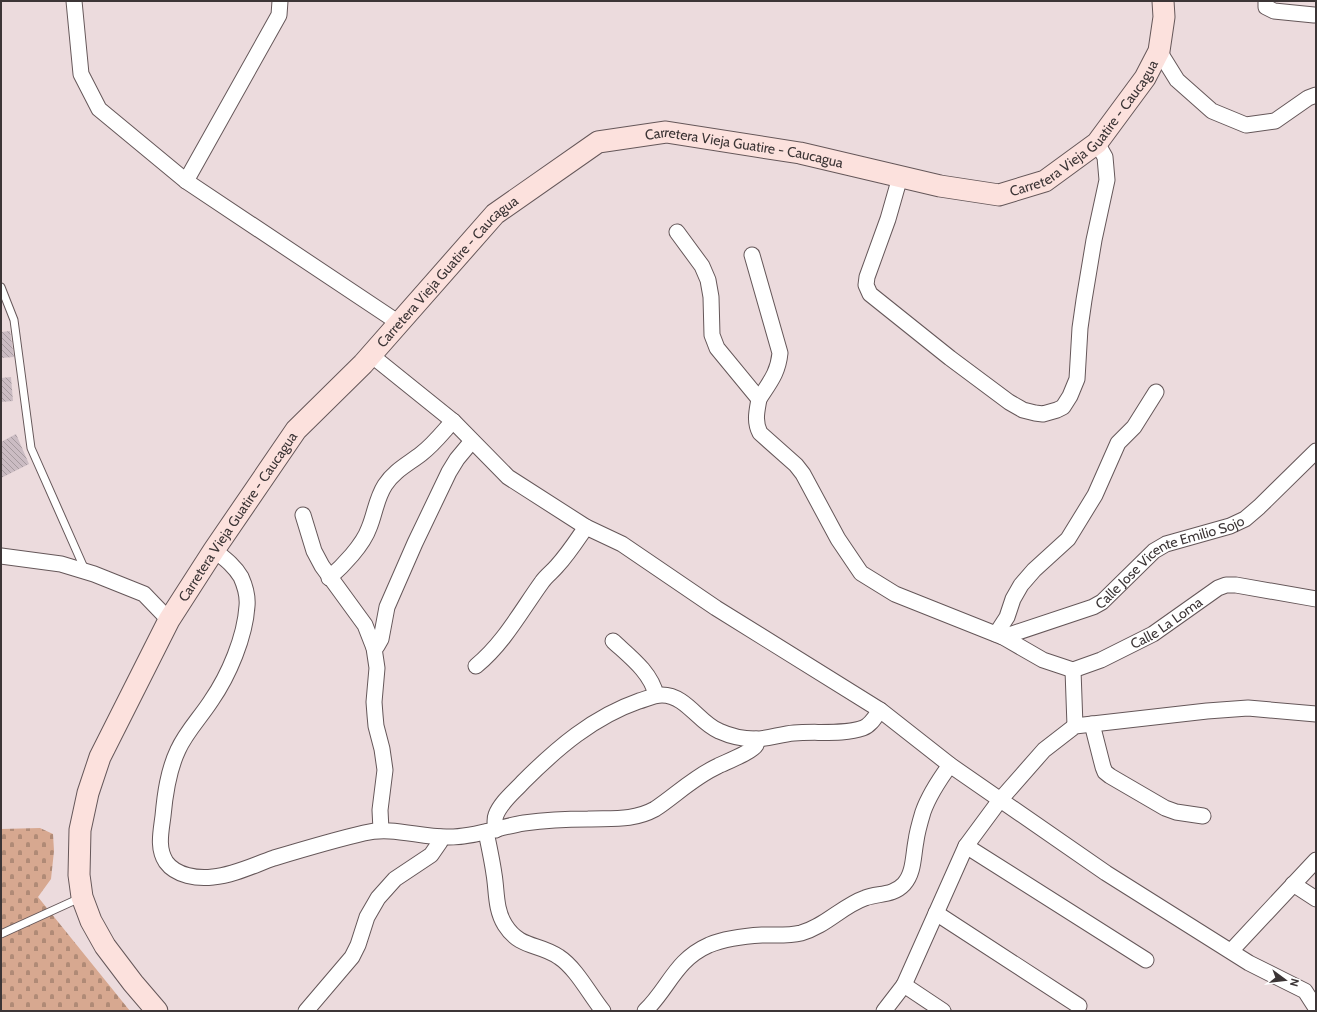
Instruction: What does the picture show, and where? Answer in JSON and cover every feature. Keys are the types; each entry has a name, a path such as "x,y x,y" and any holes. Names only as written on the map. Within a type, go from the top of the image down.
{"main road":[{"name":"Carretera Vieja Guatire - Caucagua","path":"158,1011 133,984 105,946 90,921 82,897 79,875 80,830 88,793 100,757 169,620 214,550 296,430 371,355 495,214 598,142 666,132 800,154 940,186 999,195 1045,181 1097,143 1145,78 1159,51 1164,17 1163,1"}],"street":[{"path":"74,1 81,74 99,109 186,181 399,323"},
{"path":"186,181 279,15 280,1"},
{"path":"1266,1 1266,7 1274,11 1314,15"},
{"path":"1159,51 1177,80 1212,111 1246,124 1275,121 1308,98 1316,95"},
{"path":"900,177 888,219 867,277 866,285 870,294 950,358 1010,402 1029,412 1043,414 1063,406 1067,402 1074,389 1077,379 1080,328 1085,293 1094,240 1107,180 1105,157 1097,143"},
{"path":"677,232 702,266 708,280 712,297 712,335 717,348 759,399"},
{"path":"752,255 780,353 779,365 775,374 759,399 756,418 760,433 796,465 803,474 838,539 861,572 895,594 1000,636 1043,660 1073,670 1076,726"},
{"path":"371,355 453,420 508,477 586,526 622,544 716,608 880,710 950,765 1106,873 1230,951 1305,991 1316,1008"},
{"path":"1000,636 1013,599 1021,585 1034,570 1068,539 1095,495 1118,443 1134,427 1156,392"},
{"path":"329,578 340,569 364,538 370,528 377,501 391,477 399,469 433,444 453,420"},
{"path":"374,648 378,646 381,639 387,607 418,536 449,472 457,459 472,441"},
{"name":"Calle Jose Vicente Emilio Sojo","path":"1000,636 1093,607 1102,602 1154,550 1166,544 1230,526 1245,519 1316,451"},
{"path":"303,516 314,551 329,578 365,625 374,648 377,668 374,702 375,715 385,770 380,810 381,830"},
{"path":"476,666 487,657 504,637 543,580 570,550 586,526"},
{"path":"214,550 231,564 240,577 246,591 247,606 243,628 228,670 211,701 184,737 172,764 166,789 160,836 161,849 166,862 172,868 185,874 202,877 231,873 289,854 381,830 440,837 460,837 543,821 623,819 640,816 658,807 692,780 705,772 753,749 756,745 756,739"},
{"path":"1,556 61,564 144,594 169,620"},
{"name":"Calle La Loma","path":"1073,670 1101,660 1153,634 1218,588 1226,585 1236,585 1316,599"},
{"path":"612,642 644,672 654,687 656,695"},
{"path":"603,1011 565,962 551,952 522,943 513,935 505,924 498,906 491,831 501,806 538,767 563,745 602,717 628,705 656,695 672,696 680,700 709,726 718,731 738,737 756,739 793,733 853,730 865,727 880,710"},
{"path":"884,1011 904,985 966,846 1000,800 1044,750 1076,726 1207,711 1248,708 1316,714"},
{"path":"1092,724 1103,767 1110,776 1165,808 1203,816"},
{"path":"645,1011 655,1002 672,974 694,954 709,945 745,936 789,935 801,933 823,924 858,900 887,894 898,889 904,884 911,872 919,827 929,796 950,765"},
{"path":"306,1011 352,957 368,917 378,898 395,879 431,855 440,842 440,837"},
{"path":"966,846 1146,960"},
{"path":"1230,951 1316,860"},
{"path":"1294,884 1316,899"},
{"path":"936,913 1079,1006"},
{"path":"904,985 943,1011"}],"lane":[{"path":"1,286 14,320 31,448 86,572"},
{"path":"1,934 82,897"}],"green space":[{"path":"40,828 53,834 54,851 51,879 38,897 130,1011 1,1011 1,829"}],"building":[{"path":"10,331 14,357 1,358 1,332"},
{"path":"11,377 13,401 1,402 1,378"},
{"path":"16,434 29,464 1,478 1,442"}]}
